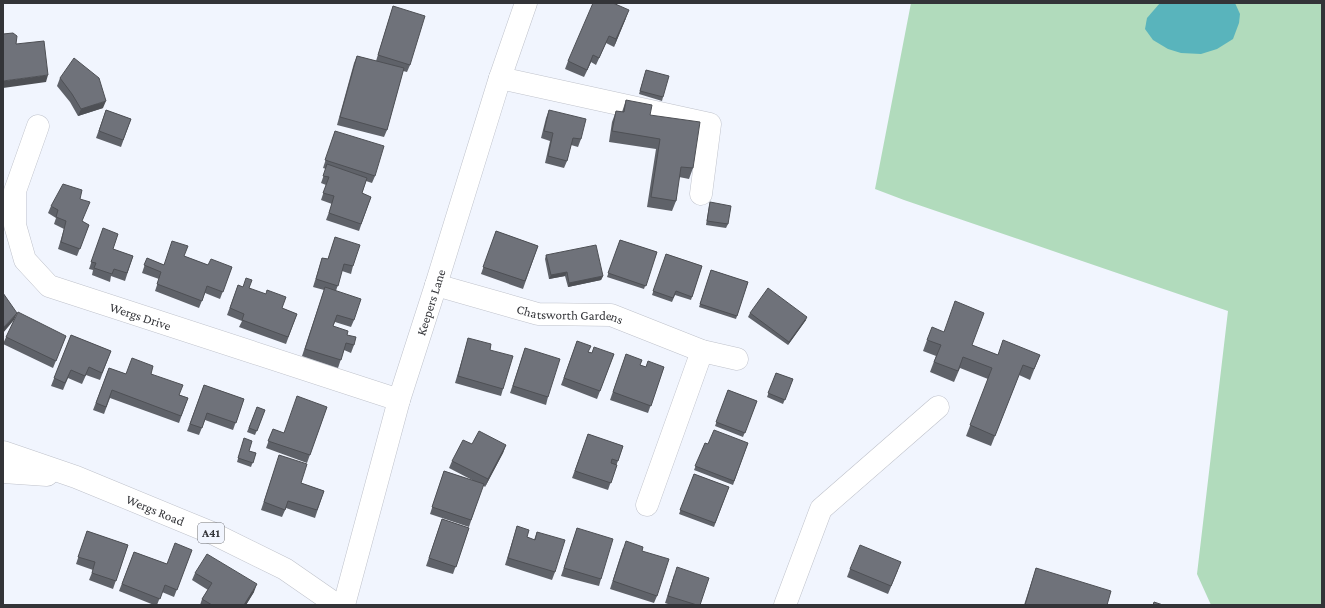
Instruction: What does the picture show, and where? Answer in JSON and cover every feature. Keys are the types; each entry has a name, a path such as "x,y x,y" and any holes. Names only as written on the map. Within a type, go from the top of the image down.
{"main road":[{"name":"Keepers Lane","path":"344,605 399,400 500,78 526,3"},
{"path":"500,78 710,124 701,194"},
{"name":"Wergs Drive","path":"38,126 15,191 15,224 25,260 49,286 399,400"},
{"name":"Chatsworth Gardens","path":"436,285 538,314 611,315 702,350 737,359"},
{"path":"647,505 702,350"},
{"path":"785,605 821,509 938,407"},
{"name":"Wergs Road","path":"3,452 76,477 212,533 285,569 337,605"},
{"name":"Wergs Road","path":"3,472 76,477"}],"green space":[{"path":"911,3 1322,3 1322,605 1211,605 1197,574 1228,311 875,189"}],"water":[{"path":"1160,3 1235,3 1240,14 1239,23 1233,39 1217,49 1201,54 1181,53 1168,49 1153,40 1145,29 1147,18"}],"building":[{"path":"593,3 613,3 629,10 616,39 609,36 599,58 593,55 587,70 568,61"},
{"path":"393,6 425,16 410,65 378,55"},
{"path":"13,33 17,36 16,44 44,41 48,75 3,81 3,34"},
{"path":"357,56 404,68 387,130 340,117"},
{"path":"74,58 99,78 106,101 81,109 60,78"},
{"path":"646,70 669,76 663,97 640,91"},
{"path":"626,100 652,105 650,115 700,122 693,168 681,167 676,201 651,197 660,139 612,131 616,111 624,112"},
{"path":"106,110 131,119 123,140 99,131"},
{"path":"549,110 586,119 581,139 573,138 567,161 548,156 553,133 544,131"},
{"path":"335,131 384,146 375,176 325,160"},
{"path":"327,164 367,178 362,193 371,197 361,224 329,213 334,196 323,193 329,177 323,176"},
{"path":"63,184 82,190 80,199 90,202 82,221 89,225 80,249 61,242 66,221 56,217 58,210 51,206"},
{"path":"710,202 731,206 728,224 707,221"},
{"path":"103,228 118,234 113,249 133,256 127,273 114,269 112,274 94,268 96,263 91,262"},
{"path":"496,231 538,246 525,281 483,267"},
{"path":"335,237 360,245 353,266 344,264 338,286 316,279 322,258 328,259"},
{"path":"620,240 657,252 646,286 608,273"},
{"path":"172,241 188,246 184,256 208,265 211,259 232,267 223,292 207,286 202,301 157,284 161,272 144,265 147,258 164,265"},
{"path":"596,245 603,276 569,283 567,272 551,275 546,255"},
{"path":"666,254 702,266 692,297 676,291 673,298 653,291"},
{"path":"711,270 748,282 737,316 700,304"},
{"path":"246,278 252,280 249,288 266,294 267,290 286,297 282,308 297,314 288,337 242,320 244,314 230,308 238,285 243,287"},
{"path":"325,287 361,299 354,320 337,315 333,326 348,331 347,335 356,337 354,345 346,343 341,360 305,349"},
{"path":"768,288 807,317 789,342 750,313"},
{"path":"3,293 17,313 3,328"},
{"path":"955,301 984,313 972,345 998,355 1003,340 1040,355 1034,369 1023,365 995,436 970,425 992,368 963,357 958,371 934,362 941,345 927,340 932,327 944,332"},
{"path":"18,312 66,336 56,361 6,337"},
{"path":"71,335 111,351 102,373 89,367 85,376 71,370 65,383 54,378"},
{"path":"468,338 491,344 490,350 513,356 503,389 458,376"},
{"path":"577,341 591,346 588,352 592,353 594,347 614,354 600,391 564,378"},
{"path":"525,348 560,359 548,397 513,386"},
{"path":"626,354 642,360 640,365 646,367 648,361 664,367 651,406 613,392"},
{"path":"132,358 153,366 151,374 183,385 179,395 188,398 181,416 112,390 106,407 96,403 109,368 126,374"},
{"path":"776,373 793,379 785,400 768,393"},
{"path":"204,385 244,399 236,423 207,413 202,428 190,424"},
{"path":"728,390 757,401 745,433 716,422"},
{"path":"297,396 327,407 310,455 268,441 273,429 284,433"},
{"path":"257,407 265,410 257,431 249,428"},
{"path":"714,430 748,443 734,481 695,466 705,443 708,444"},
{"path":"479,431 506,445 488,479 452,461 463,440 472,444"},
{"path":"588,434 623,446 618,461 612,459 611,463 617,465 611,483 575,471"},
{"path":"244,438 252,441 249,451 256,453 253,463 238,458"},
{"path":"279,455 307,464 301,483 324,491 317,510 288,501 285,510 264,502"},
{"path":"444,471 484,484 471,520 432,507"},
{"path":"694,474 729,487 715,523 680,510"},
{"path":"442,519 469,528 456,567 429,558"},
{"path":"517,526 529,530 527,537 535,540 537,532 565,540 555,572 508,558"},
{"path":"577,528 613,539 601,579 564,568"},
{"path":"87,531 128,545 116,581 92,573 95,562 78,557"},
{"path":"626,541 643,547 642,551 669,559 657,596 613,581"},
{"path":"175,543 192,550 177,590 165,585 160,599 122,584 134,552 167,564"},
{"path":"860,545 901,562 891,586 850,569"},
{"path":"207,554 257,584 244,605 212,605 202,599 212,583 195,573"},
{"path":"677,567 709,578 700,605 668,596"},
{"path":"1036,568 1111,591 1107,605 1025,605"},
{"path":"1154,602 1163,605 1153,605"}]}
